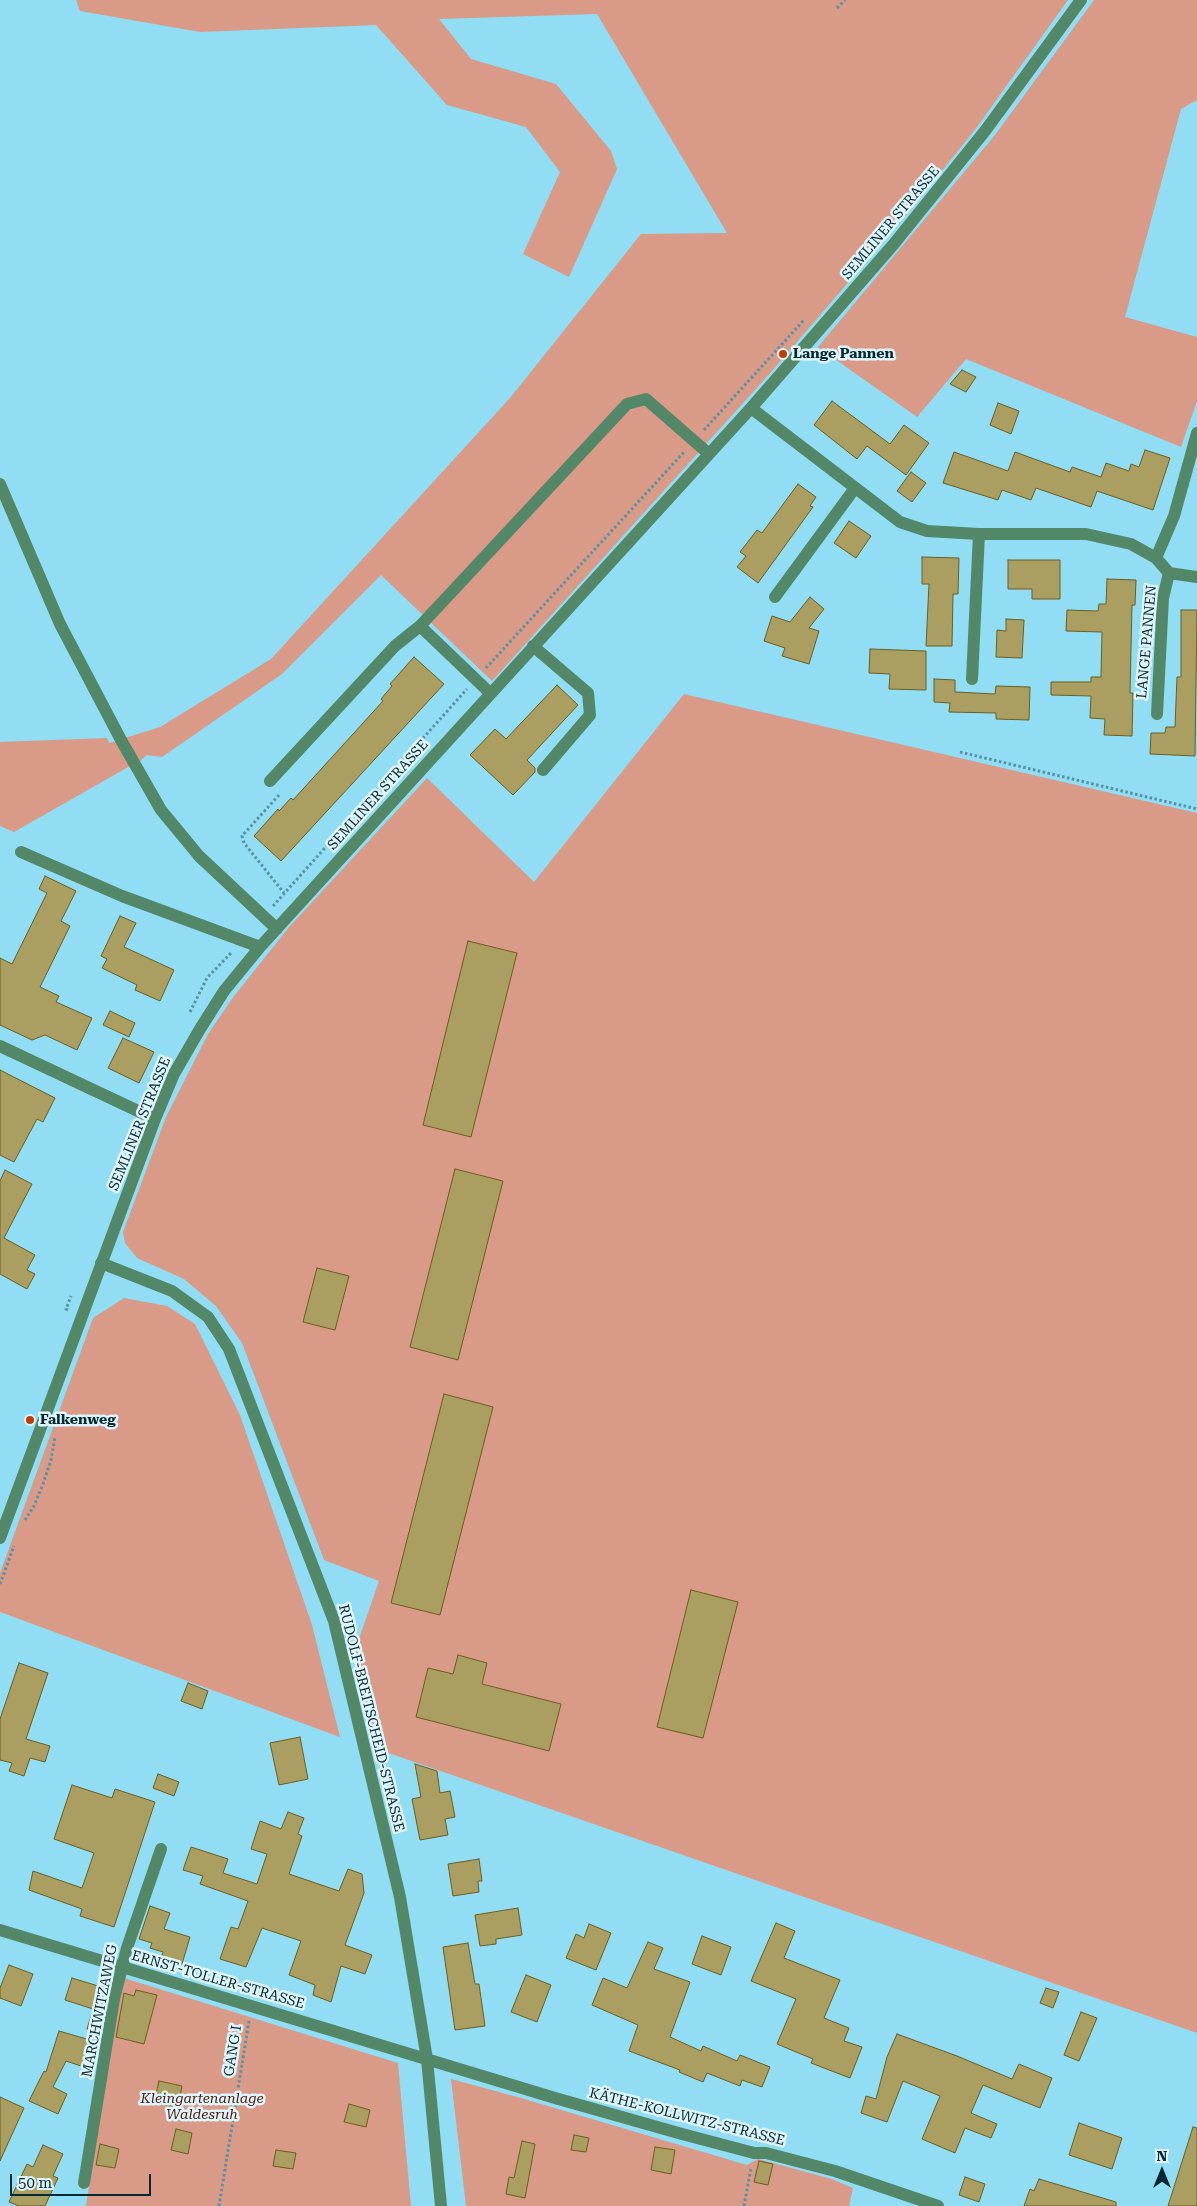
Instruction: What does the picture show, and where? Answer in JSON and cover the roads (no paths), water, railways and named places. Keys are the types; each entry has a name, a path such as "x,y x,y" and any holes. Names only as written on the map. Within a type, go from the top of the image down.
{"street":[{"name":"SEMLINER STRASSE","path":"0,1538 4,1516 155,1119 174,1074 224,991 260,947 751,408 893,245 985,131 1081,0"},
{"path":"270,782 395,646 420,626 627,404 646,399 709,454"},
{"name":"LANGE PANNEN","path":"751,408 900,522 927,531 979,534 1086,534 1131,544 1156,558 1169,573 1197,577"},
{"path":"1156,558 1174,516 1197,433"},
{"path":"0,484 60,624 121,740 161,810 199,856 277,929"},
{"path":"775,597 855,488"},
{"path":"972,679 979,534"},
{"name":"LANGE PANNEN","path":"1157,714 1163,598 1169,573"},
{"path":"420,626 490,693"},
{"path":"533,646 588,693 590,715 543,770"},
{"path":"21,852 122,896 260,947"},
{"path":"0,1046 155,1119"},
{"name":"RUDOLF-BREITSCHEID-STRASSE","path":"101,1264 172,1291 208,1317 229,1350 334,1621 400,1897 427,2059 440,2206"},
{"name":"MARCHWITZAWEG","path":"84,2183 114,1999 122,1967 161,1849"},
{"name":"ERNST-TOLLER-STRASSE","path":"0,1930 427,2059"},
{"name":"KÄTHE-KOLLWITZ-STRASSE","path":"427,2059 682,2134 754,2153 766,2153 835,2171 938,2206"}],"place":[{"name":"Lange Pannen","path":"783,354"},
{"name":"Falkenweg","path":"30,1420"}],"park label":[{"name":"Kleingartenanlage Waldesruh","path":"202,2108"}]}
